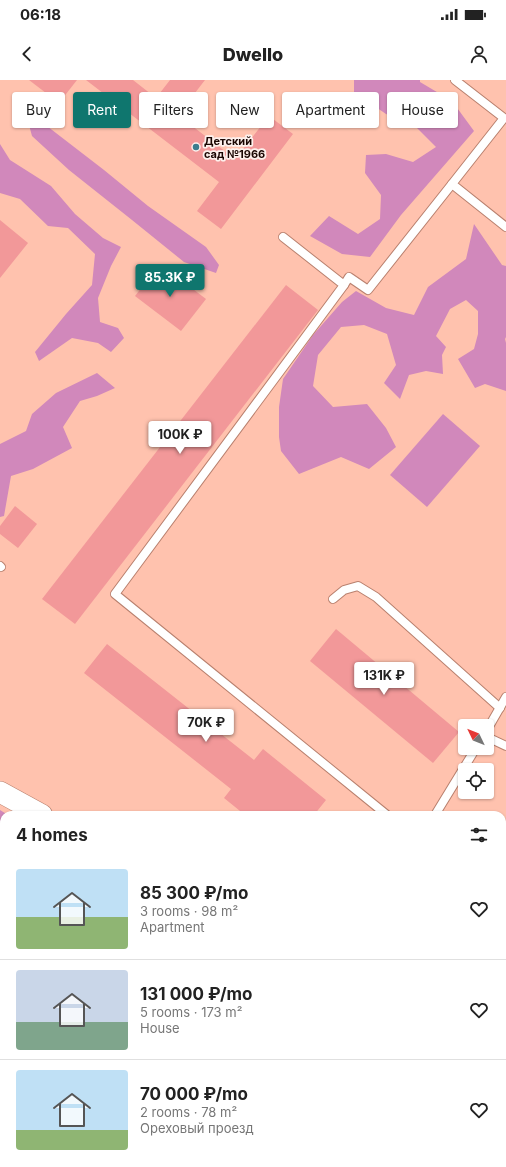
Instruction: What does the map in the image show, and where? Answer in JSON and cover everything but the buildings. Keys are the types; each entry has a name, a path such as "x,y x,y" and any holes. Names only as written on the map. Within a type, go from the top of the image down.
{"street":[{"path":"0,792 35,811"}],"lane":[{"path":"382,811 115,594 349,277 368,290 504,118 455,80"},
{"path":"452,184 506,227"},
{"path":"283,236 344,284"},
{"path":"334,599 344,590 358,586 376,597 500,708"},
{"path":"494,719 506,697"},
{"path":"494,741 506,746"},
{"path":"437,811 472,755"}],"shaded area":[{"path":"354,80 420,80 420,82 437,92 387,92 387,114 379,109 379,92 354,92"},
{"path":"458,109 474,131 401,215 370,257 342,254 310,236 329,216 358,234 380,219 381,195 365,173 366,155 386,154 413,162 436,147 417,128 458,128"},
{"path":"30,128 49,128 148,206 206,247 219,265 216,273 184,262 69,170 32,136"},
{"path":"0,144 10,160 51,186 75,214 103,238 121,247 111,266 98,298 100,322 118,328 124,338 111,352 98,343 72,338 39,361 35,352 92,285 95,254 68,228 48,226 20,199 0,193"},
{"path":"474,224 502,265 506,266 506,391 485,384 475,388 458,359 474,349 478,334 478,311 466,300 450,309 436,336 446,347 442,355 443,374 426,371 409,375 400,399 384,383 396,365 387,334 364,325 341,327 318,355 313,386 333,407 367,404 386,428 396,447 369,469 341,457 299,474 281,451 279,437 279,407 283,379 313,335 342,302 356,291 386,308 414,315 428,287 466,259"},
{"path":"97,373 115,388 97,396 80,401 63,427 72,448 33,469 11,476 4,516 0,517 0,444 26,431 32,414 56,393"},
{"path":"443,414 480,446 427,507 390,475"}],"place":[{"name":"Детский сад №1966","path":"196,147"}]}
